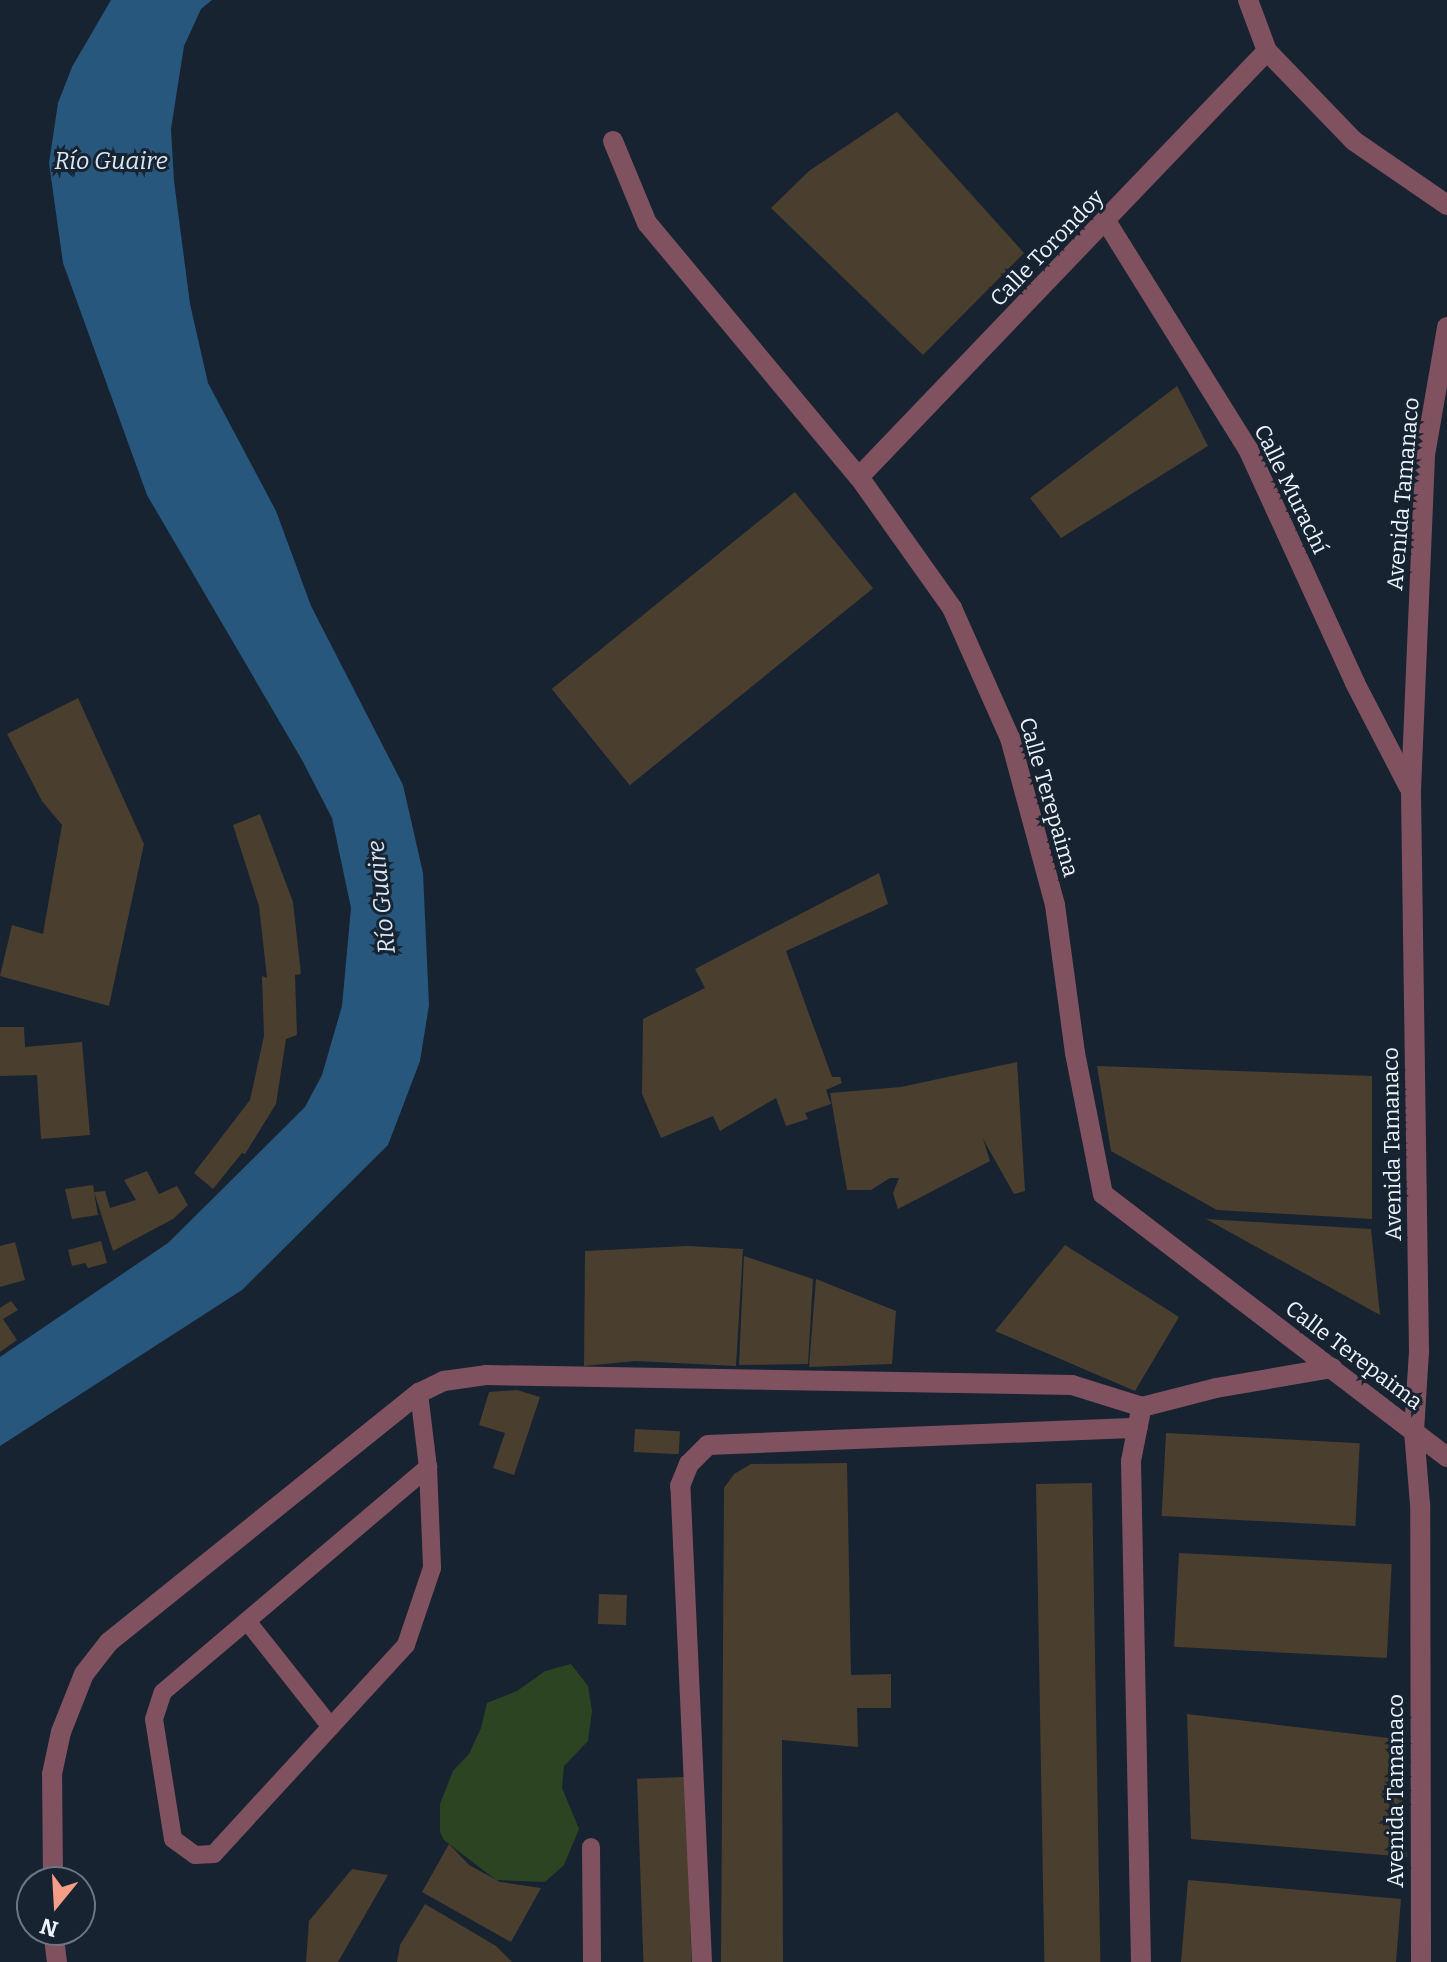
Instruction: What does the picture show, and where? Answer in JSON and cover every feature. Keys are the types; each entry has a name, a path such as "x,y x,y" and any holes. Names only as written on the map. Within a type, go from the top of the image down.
{"street":[{"path":"1248,0 1267,51 1354,141 1447,205"},
{"name":"Calle Torondoy","path":"859,477 1267,51"},
{"name":"Calle Terepaima","path":"613,141 647,223 859,477 952,608 1010,738 1055,905 1075,1053 1103,1194 1447,1457"},
{"name":"Calle Murachí","path":"1106,221 1248,449 1355,683 1411,790"},
{"name":"Avenida Tamanaco","path":"1421,1962 1420,1504 1414,1431 1419,1352 1411,790 1425,455 1447,327"},
{"path":"53,1866 52,1774 61,1732 84,1674 109,1642 419,1393 444,1381 486,1375 1072,1385 1142,1407 1216,1388 1332,1368"},
{"path":"1141,1962 1131,1461 1142,1407"},
{"path":"702,1962 680,1486 689,1464 708,1445 1138,1428"}],"lane":[{"path":"419,1393 428,1467 432,1568 406,1645 214,1854 195,1855 173,1839 154,1719 163,1692 428,1467"},
{"path":"247,1621 331,1727"},
{"path":"591,1847 592,1962"}],"green space":[{"path":"571,1664 588,1686 592,1711 588,1741 564,1766 562,1788 579,1829 564,1865 545,1882 496,1880 444,1840 440,1832 440,1804 453,1771 469,1754 481,1728 487,1703 517,1691 545,1671"}],"water":[{"name":"Río Guaire","path":"111,0 212,0 201,9 184,46 171,129 174,181 190,304 208,383 276,511 311,606 403,785 423,873 429,1005 420,1061 388,1145 242,1290 0,1446 0,1357 168,1243 305,1107 322,1075 342,1006 351,908 332,818 302,760 147,495 63,263 49,163 58,103 72,67"}],"building":[{"path":"897,112 1024,253 923,355 771,208 809,171"},
{"path":"1177,386 1208,446 1061,538 1030,498"},
{"path":"795,492 873,588 630,785 552,689"},
{"path":"78,698 144,844 109,1006 0,976 12,925 43,934 62,825 42,801 7,734"},
{"path":"260,814 293,902 301,974 295,975 297,1035 286,1039 276,1104 245,1154 242,1153 213,1189 194,1173 250,1100 264,1036 262,976 267,978 259,906 233,825"},
{"path":"879,873 888,904 786,951 832,1077 840,1077 842,1083 826,1090 831,1104 805,1113 808,1119 786,1126 776,1098 720,1131 713,1116 661,1138 642,1094 643,1019 705,988 695,969"},
{"path":"0,1027 24,1027 25,1047 82,1042 90,1135 41,1139 37,1075 0,1076"},
{"path":"1017,1062 1025,1191 1014,1194 983,1139 990,1161 898,1209 893,1193 899,1178 890,1178 871,1190 847,1190 830,1093 901,1087"},
{"path":"1097,1066 1372,1076 1372,1219 1217,1210 1111,1151"},
{"path":"147,1171 159,1194 177,1186 188,1205 173,1219 113,1251 94,1192 105,1191 110,1208 136,1200 124,1180"},
{"path":"93,1185 98,1215 72,1219 65,1189"},
{"path":"1206,1219 1371,1229 1380,1315"},
{"path":"101,1241 107,1263 88,1268 85,1263 72,1266 68,1250"},
{"path":"15,1242 25,1280 0,1287 0,1246"},
{"path":"1065,1245 1179,1317 1135,1391 995,1331"},
{"path":"687,1246 743,1249 736,1366 635,1361 584,1366 585,1251"},
{"path":"744,1256 813,1279 808,1364 739,1365"},
{"path":"816,1279 896,1311 892,1364 809,1367"},
{"path":"11,1301 18,1310 3,1319 17,1340 0,1352 0,1308"},
{"path":"517,1390 540,1397 514,1475 493,1468 505,1433 479,1425 489,1392"},
{"path":"635,1429 680,1431 679,1454 634,1452"},
{"path":"1166,1433 1360,1443 1355,1526 1162,1516"},
{"path":"847,1463 851,1675 891,1674 891,1708 857,1708 858,1747 782,1740 783,1962 721,1962 724,1488 734,1474 751,1464"},
{"path":"1092,1483 1100,1962 1044,1962 1036,1484"},
{"path":"1179,1553 1392,1564 1387,1658 1174,1647"},
{"path":"599,1594 627,1595 626,1625 598,1624"},
{"path":"1187,1714 1397,1739 1407,1857 1191,1839"},
{"path":"685,1777 691,1962 643,1962 637,1779"},
{"path":"449,1844 469,1865 500,1882 541,1888 511,1942 422,1892"},
{"path":"352,1869 388,1875 338,1962 306,1962 309,1921"},
{"path":"1188,1880 1401,1899 1396,1962 1181,1962"},
{"path":"425,1904 496,1946 512,1962 397,1962 400,1945"}]}
